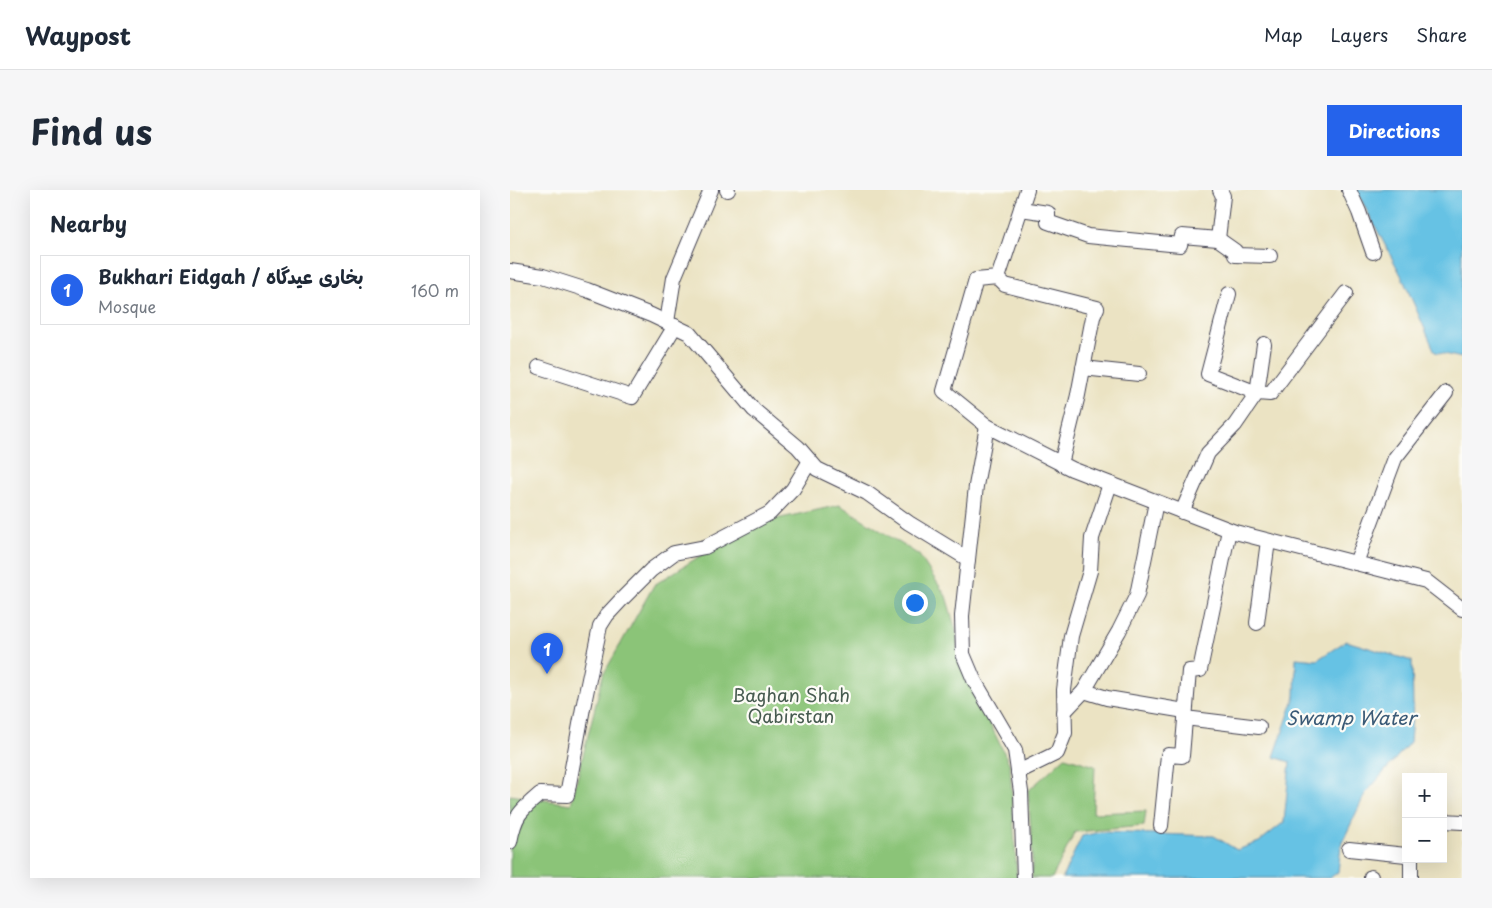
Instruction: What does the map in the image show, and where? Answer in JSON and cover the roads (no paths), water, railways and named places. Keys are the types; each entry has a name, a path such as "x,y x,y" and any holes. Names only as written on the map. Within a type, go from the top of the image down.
{"street":[{"path":"539,367 632,397 671,324 674,278 710,190"},
{"path":"998,278 1027,190"},
{"path":"1218,239 1223,196 1220,190"},
{"path":"1349,190 1373,252"},
{"path":"1021,209 1048,213 1048,222 1088,236 1180,245 1182,236 1218,239 1235,251 1235,254 1270,256"},
{"path":"510,271 542,276 578,287 689,333 754,410 798,447 817,470 867,492 909,523 968,559"},
{"path":"998,278 1005,285 1097,308 1093,317 1061,464"},
{"path":"998,278 976,280 944,390 988,426 1061,464 1229,530 1426,581 1462,609"},
{"path":"1229,294 1208,374 1248,388 1257,394 1270,394 1346,293"},
{"path":"1182,512 1208,453 1235,425 1257,394 1264,344"},
{"path":"1083,368 1139,374"},
{"path":"1356,563 1395,458 1446,393"},
{"path":"988,426 976,486 962,616 963,654 974,680 1015,750 1021,792 1024,878"},
{"path":"510,842 513,823 522,810 540,794 567,795 582,708 600,626 607,615 651,570 674,553 705,547 770,513 793,489 810,461"},
{"path":"1018,772 1057,753 1065,733 1064,690 1071,636 1090,571 1092,538 1110,484"},
{"path":"1064,712 1084,691 1119,631 1137,595 1156,502"},
{"path":"1161,826 1168,755 1182,756 1189,671 1200,670 1229,530"},
{"path":"1257,623 1268,541"},
{"path":"1084,691 1185,715 1259,727"},
{"path":"1447,821 1462,822"},
{"path":"1349,849 1402,855"},
{"path":"1411,863 1411,878"}],"water":[{"path":"1356,190 1462,190 1462,358 1435,352 1402,277"},
{"name":"Swamp Water","path":"1346,641 1412,661 1413,705 1410,742 1365,794 1341,845 1338,872 1330,878 1062,878 1082,836 1101,832 1214,836 1237,850 1259,842 1284,822 1290,762 1274,757 1295,696 1296,658 1317,660"}],"place":[{"name":"Bukhari Eidgah / بخاری عیدگاہ","path":"547,674"}],"park label":[{"name":"Baghan Shah Qabirstan","path":"791,704"}]}
